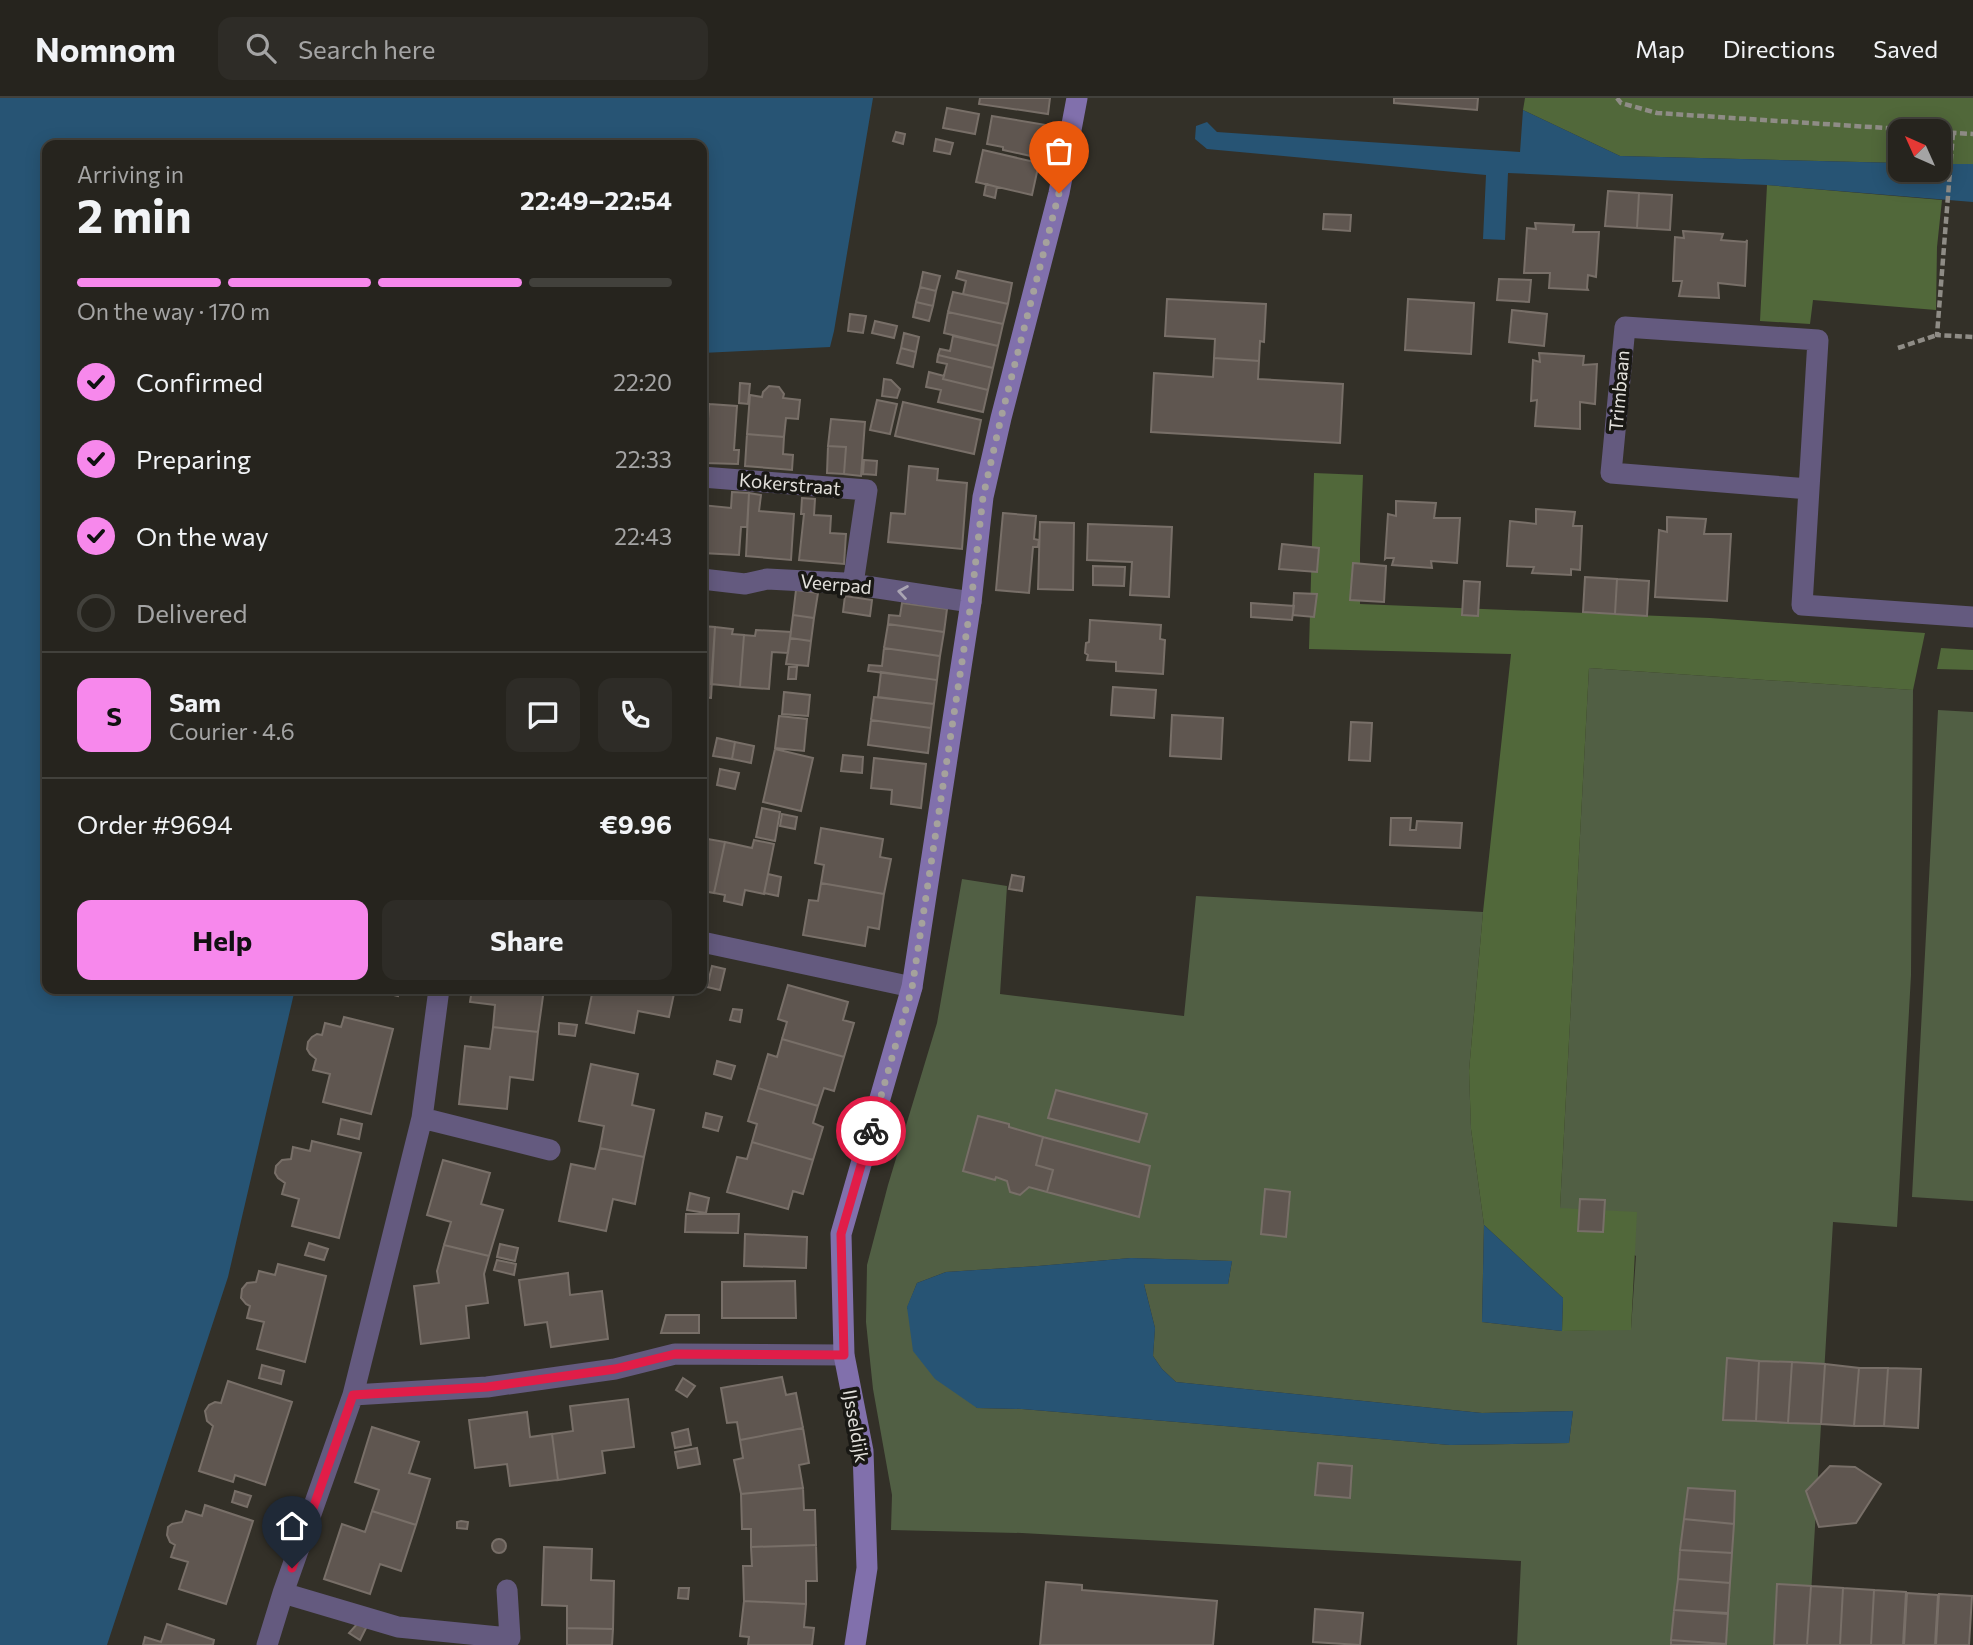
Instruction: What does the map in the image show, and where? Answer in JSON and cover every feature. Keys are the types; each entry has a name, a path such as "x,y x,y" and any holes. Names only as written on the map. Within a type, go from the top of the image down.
{"street":[{"name":"IJsseldijk","path":"855,1645 867,1569 864,1464 844,1355 841,1234 912,988 971,603 983,497 1059,193 1077,98"},
{"name":"Trimbaan","path":"1809,489 1611,473 1625,327 1818,340 1802,605 1973,617"},
{"name":"Kokerstraat","path":"707,477 867,490 853,584"},
{"name":"Veerpad","path":"707,580 746,584 767,579 853,584 971,603"},
{"path":"707,943 912,988"},
{"path":"267,1645 353,1395 422,1118 438,994"},
{"path":"422,1118 550,1150"},
{"path":"353,1395 487,1387 615,1369 675,1354 844,1355"},
{"path":"283,1593 398,1627 510,1638 507,1590"}],"path":[{"path":"1616,98 1621,103 1657,113 1888,128"},
{"path":"1937,335 1953,133 1973,134"},
{"path":"1898,348 1937,335 1973,337"}],"green space":[{"path":"1525,98 1973,98 1973,164 1951,164 1951,119 1888,119 1888,163 1620,156 1523,110"},
{"path":"1767,185 1942,200 1937,247 1936,310 1813,300 1810,324 1760,321"},
{"path":"1314,473 1363,475 1360,604 1710,618 1925,633 1913,690 1589,668 1560,1208 1637,1212 1631,1330 1562,1331 1563,1298 1484,1225 1471,1129 1469,1071 1511,654 1309,649"},
{"path":"1941,648 1973,650 1973,670 1937,669"},
{"path":"1589,668 1913,690 1911,975 1897,1227 1833,1222 1808,1645 1517,1645 1521,1561 1022,1533 891,1530 892,1495 873,1389 866,1322 867,1265 937,1023 962,879 1007,886 1000,994 1184,1016 1196,896 1483,912 1469,1071 1471,1129 1484,1225 1482,1322 1562,1331 1631,1329 1636,1256 1560,1208","holes":["1131,1258 1232,1261 1228,1284 1144,1284 1155,1328 1153,1356 1176,1382 1482,1413 1573,1411 1569,1443 1450,1445 1022,1409 977,1408 907,1308 917,1283 946,1272"]},
{"path":"1938,710 1973,712 1973,1201 1912,1197"}],"water":[{"path":"0,98 873,98 830,347 707,353 707,140 42,140 42,994 294,994 228,1277 107,1645 0,1645"},
{"path":"1523,110 1620,156 1888,163 1888,182 1951,182 1951,164 1973,164 1973,202 1767,185 1508,173 1505,240 1483,239 1486,175 1207,149 1195,139 1196,126 1207,122 1217,132 1520,152"},
{"path":"1484,1225 1563,1298 1562,1331 1482,1322"},
{"path":"1131,1258 1232,1261 1228,1284 1144,1284 1155,1328 1153,1356 1176,1382 1482,1413 1573,1411 1569,1443 1450,1445 1022,1409 977,1408 935,1379 913,1351 907,1307 917,1283 946,1272"}],"building":[{"path":"980,98 1050,98 1048,114 979,104"},
{"path":"1394,98 1478,98 1477,110 1394,103"},
{"path":"947,108 979,114 975,134 943,128"},
{"path":"992,116 1046,125 1040,158 987,144"},
{"path":"896,132 905,134 903,144 893,141"},
{"path":"936,139 953,143 950,154 934,151"},
{"path":"983,150 1039,163 1032,195 976,182"},
{"path":"986,184 997,187 995,198 984,195"},
{"path":"1608,191 1639,193 1637,228 1605,226"},
{"path":"1639,193 1672,195 1670,230 1637,228"},
{"path":"1324,214 1351,215 1350,231 1323,229"},
{"path":"1535,223 1574,225 1573,232 1599,232 1596,277 1588,275 1588,290 1549,288 1550,273 1524,273 1527,228 1536,229"},
{"path":"1683,231 1723,234 1721,240 1747,240 1745,286 1718,283 1719,298 1679,296 1682,281 1673,281 1675,237 1684,238"},
{"path":"958,271 1012,283 1008,304 963,294 966,281 956,278"},
{"path":"923,272 940,276 936,291 920,287"},
{"path":"1499,279 1531,280 1529,302 1497,300"},
{"path":"920,287 936,291 933,306 916,302"},
{"path":"953,292 1008,304 1003,324 948,312"},
{"path":"1167,299 1266,304 1264,342 1260,341 1259,361 1214,358 1215,339 1165,336"},
{"path":"1408,299 1474,303 1471,354 1405,350"},
{"path":"916,302 933,306 929,321 913,317"},
{"path":"1512,310 1547,314 1544,346 1509,342"},
{"path":"948,312 1003,324 998,346 944,333"},
{"path":"850,314 866,316 863,333 848,331"},
{"path":"875,321 897,326 894,338 872,333"},
{"path":"904,333 919,337 916,352 901,348"},
{"path":"953,336 998,346 993,368 938,355 940,349 950,351"},
{"path":"901,348 916,352 913,367 897,363"},
{"path":"1539,353 1584,356 1583,365 1597,364 1595,404 1580,402 1580,429 1535,426 1537,400 1531,401 1533,360 1540,362"},
{"path":"938,355 993,368 988,390 943,379 947,364 937,362"},
{"path":"1214,358 1259,361 1258,379 1343,384 1340,443 1151,432 1154,373 1213,377"},
{"path":"929,372 944,376 943,379 988,390 983,412 938,402 941,390 926,387"},
{"path":"884,379 891,380 900,389 897,398 882,396"},
{"path":"740,383 750,384 748,404 739,403"},
{"path":"769,386 779,387 784,394 783,398 800,400 798,419 786,418 784,437 747,434 750,395 762,397"},
{"path":"877,400 897,404 890,434 870,430"},
{"path":"903,402 981,420 974,454 895,436"},
{"path":"709,404 737,406 734,450 739,450 738,464 707,463"},
{"path":"831,419 865,422 861,476 844,474 846,447 828,446"},
{"path":"747,434 784,437 783,454 793,455 792,470 745,466"},
{"path":"828,446 846,447 844,474 827,473"},
{"path":"864,460 877,461 876,475 863,474"},
{"path":"909,466 938,469 937,480 967,483 962,549 888,542 891,513 905,514"},
{"path":"732,492 749,493 747,527 741,527 739,555 707,553 707,506 731,508"},
{"path":"749,493 761,495 759,511 794,514 791,560 746,556"},
{"path":"802,498 815,499 814,515 831,516 830,533 846,534 844,564 799,560 804,514 801,514"},
{"path":"1396,501 1436,503 1434,518 1460,518 1457,563 1431,561 1432,568 1392,565 1394,558 1385,559 1388,514 1396,516"},
{"path":"1536,509 1575,512 1573,526 1582,526 1580,570 1571,569 1571,575 1532,573 1534,567 1507,566 1510,521 1536,524"},
{"path":"1003,513 1036,516 1034,539 1039,540 1038,547 1033,547 1029,593 996,590"},
{"path":"1667,517 1706,519 1704,534 1731,534 1727,601 1655,597 1659,530 1667,532"},
{"path":"1040,522 1074,523 1073,590 1038,589"},
{"path":"1088,524 1172,527 1169,597 1130,595 1132,562 1087,560"},
{"path":"1282,544 1319,548 1317,572 1279,569"},
{"path":"1353,563 1386,566 1384,602 1350,600"},
{"path":"1093,566 1125,567 1124,586 1093,585"},
{"path":"1585,577 1617,579 1615,614 1583,612"},
{"path":"1617,579 1649,581 1647,616 1615,614"},
{"path":"1464,581 1480,582 1478,616 1462,615"},
{"path":"796,590 818,593 814,618 793,615"},
{"path":"1294,593 1317,594 1314,617 1293,615"},
{"path":"845,596 872,600 870,616 843,612"},
{"path":"902,603 947,609 944,632 888,624 889,615 900,616"},
{"path":"1251,603 1294,606 1292,620 1251,617"},
{"path":"793,615 814,618 811,641 790,638"},
{"path":"1090,620 1161,625 1160,639 1165,640 1163,674 1116,671 1116,662 1087,660 1088,655 1085,653 1086,643 1089,642"},
{"path":"888,624 944,632 940,656 884,648"},
{"path":"707,626 715,627 711,698 707,698"},
{"path":"715,627 733,629 732,634 744,635 740,687 711,684"},
{"path":"756,630 791,632 788,653 772,652 769,689 740,687 744,635 755,636"},
{"path":"790,638 811,641 808,666 786,664"},
{"path":"884,648 940,656 937,680 868,671 869,665 882,666"},
{"path":"789,667 797,667 796,679 788,679"},
{"path":"881,672 937,680 934,704 878,697"},
{"path":"1113,687 1156,690 1154,718 1111,715"},
{"path":"784,692 810,695 808,716 782,714"},
{"path":"874,697 934,704 931,728 871,720"},
{"path":"1172,715 1223,718 1221,759 1170,756"},
{"path":"779,716 807,719 804,751 775,748"},
{"path":"871,720 931,728 928,753 868,745"},
{"path":"1351,722 1372,723 1370,761 1349,760"},
{"path":"717,738 735,742 732,759 713,756"},
{"path":"735,742 754,746 751,763 732,759"},
{"path":"775,749 813,758 801,811 763,802"},
{"path":"843,755 863,757 862,773 841,771"},
{"path":"874,758 926,764 921,808 891,804 892,790 871,788"},
{"path":"720,769 739,773 735,789 717,785"},
{"path":"762,808 780,812 775,841 756,837"},
{"path":"782,814 797,817 795,829 780,826"},
{"path":"1391,818 1411,818 1410,830 1416,830 1417,821 1462,823 1460,848 1390,845"},
{"path":"821,828 883,839 880,857 891,859 884,894 821,883 824,865 815,863"},
{"path":"707,839 725,842 714,893 707,892"},
{"path":"754,840 774,844 764,894 745,890 742,905 724,901 725,895 714,893 725,842 752,848"},
{"path":"768,874 781,877 778,896 764,893"},
{"path":"1012,875 1024,877 1022,891 1009,889"},
{"path":"821,883 884,894 879,929 868,927 865,946 803,935 809,900 818,901"},
{"path":"712,966 725,969 720,990 707,987"},
{"path":"788,985 848,1002 843,1020 854,1023 844,1057 782,1039 787,1022 778,1019"},
{"path":"471,994 543,994 538,1032 493,1027 495,1005 470,1002"},
{"path":"592,994 674,994 669,1017 638,1011 634,1033 586,1023"},
{"path":"733,1009 742,1010 740,1022 730,1020"},
{"path":"344,1017 393,1029 371,1114 323,1102 330,1074 313,1070 316,1059 307,1049 312,1037 322,1035 325,1023 341,1027"},
{"path":"559,1023 577,1025 575,1036 559,1034"},
{"path":"493,1027 538,1032 533,1080 510,1077 507,1109 459,1104 465,1046 490,1049"},
{"path":"782,1039 844,1057 834,1091 824,1088 818,1106 758,1088 768,1054 777,1057"},
{"path":"717,1061 735,1066 731,1079 714,1074"},
{"path":"591,1064 638,1074 632,1105 654,1110 644,1157 600,1148 604,1126 579,1121"},
{"path":"758,1088 818,1106 813,1123 823,1127 813,1160 752,1142 757,1124 748,1121"},
{"path":"1056,1090 1147,1114 1139,1142 1048,1118"},
{"path":"706,1113 722,1117 718,1131 703,1127"},
{"path":"978,1116 1043,1137 1036,1165 1053,1170 1047,1192 1029,1187 1020,1195 1010,1192 1007,1181 963,1171"},
{"path":"341,1119 362,1124 359,1139 338,1134"},
{"path":"1043,1137 1150,1166 1139,1217 1047,1192 1053,1170 1036,1165"},
{"path":"312,1141 361,1153 339,1238 292,1226 299,1199 282,1194 285,1183 275,1173 276,1166 282,1160 291,1159 293,1147 310,1151"},
{"path":"752,1142 813,1160 803,1194 793,1191 788,1209 727,1192 737,1157 747,1159"},
{"path":"600,1148 644,1157 635,1204 613,1199 606,1231 559,1221 571,1164 595,1169"},
{"path":"443,1160 490,1173 481,1204 503,1210 489,1256 444,1245 451,1222 427,1215"},
{"path":"1265,1189 1290,1192 1286,1237 1261,1234"},
{"path":"690,1193 709,1198 706,1213 687,1210"},
{"path":"1580,1199 1605,1200 1603,1232 1578,1231"},
{"path":"686,1214 739,1214 738,1233 685,1232"},
{"path":"745,1234 807,1237 806,1268 744,1266"},
{"path":"309,1243 328,1249 324,1260 305,1255"},
{"path":"500,1244 518,1248 515,1261 497,1257"},
{"path":"444,1245 489,1256 484,1274 488,1303 466,1306 469,1338 421,1344 414,1286 439,1283 437,1271"},
{"path":"497,1260 516,1264 514,1275 494,1270"},
{"path":"278,1264 326,1276 305,1362 257,1349 264,1322 247,1318 250,1306 241,1298 242,1289 247,1283 256,1282 259,1271 275,1275"},
{"path":"568,1273 570,1295 602,1291 608,1339 551,1347 547,1322 525,1325 519,1280"},
{"path":"795,1281 796,1318 722,1318 722,1282"},
{"path":"666,1315 699,1315 699,1333 661,1333"},
{"path":"1727,1358 1759,1361 1756,1421 1723,1420"},
{"path":"1759,1361 1792,1362 1788,1423 1756,1421"},
{"path":"1792,1362 1825,1364 1821,1424 1788,1423"},
{"path":"1825,1364 1859,1368 1854,1426 1821,1424"},
{"path":"262,1365 284,1371 281,1384 259,1378"},
{"path":"1859,1368 1888,1368 1884,1426 1854,1426"},
{"path":"1888,1368 1921,1369 1918,1428 1884,1426"},
{"path":"782,1377 786,1395 796,1393 803,1428 740,1440 737,1422 727,1423 721,1388"},
{"path":"683,1378 695,1386 687,1397 676,1390"},
{"path":"228,1381 292,1402 265,1485 235,1475 233,1482 199,1471 213,1426 207,1421 205,1411 215,1402 221,1403"},
{"path":"628,1399 634,1447 602,1451 605,1473 558,1480 552,1434 573,1431 570,1406"},
{"path":"527,1412 530,1437 552,1434 558,1480 510,1486 507,1464 475,1468 469,1420"},
{"path":"372,1427 419,1442 409,1473 430,1479 416,1525 372,1511 379,1490 355,1482"},
{"path":"803,1428 809,1463 799,1465 803,1488 741,1494 734,1460 743,1458 740,1440"},
{"path":"688,1429 691,1445 675,1448 672,1433"},
{"path":"697,1448 700,1464 678,1468 675,1452"},
{"path":"1318,1463 1352,1466 1350,1498 1315,1495"},
{"path":"1830,1466 1855,1467 1881,1484 1856,1523 1819,1527 1806,1491"},
{"path":"803,1488 804,1510 815,1510 816,1545 751,1547 751,1529 742,1529 741,1494"},
{"path":"1688,1488 1735,1491 1734,1524 1684,1519"},
{"path":"235,1491 251,1496 247,1507 232,1502"},
{"path":"205,1505 253,1521 226,1604 179,1589 188,1562 171,1557 175,1545 167,1535 168,1527 182,1522 186,1511 202,1516"},
{"path":"372,1511 416,1525 401,1571 380,1564 370,1594 324,1579 342,1524 365,1532"},
{"path":"1684,1519 1734,1524 1732,1553 1680,1550"},
{"path":"457,1522 468,1522 467,1529 457,1528"},
{"path":"496,1539 502,1539 506,1546 502,1553 496,1553 492,1549 492,1543"},
{"path":"816,1545 817,1581 806,1581 806,1604 744,1601 743,1566 752,1566 751,1547"},
{"path":"544,1547 592,1549 591,1580 614,1581 613,1629 567,1628 567,1606 542,1605"},
{"path":"1680,1550 1732,1553 1730,1583 1678,1579"},
{"path":"1678,1579 1730,1583 1728,1613 1674,1610"},
{"path":"1046,1582 1082,1585 1082,1590 1217,1601 1213,1645 1040,1645"},
{"path":"1777,1584 1811,1586 1807,1645 1774,1645"},
{"path":"1811,1586 1843,1588 1840,1645 1807,1645"},
{"path":"679,1588 689,1588 688,1599 678,1598"},
{"path":"1843,1588 1874,1590 1871,1645 1840,1645"},
{"path":"1874,1590 1906,1592 1903,1645 1871,1645"},
{"path":"1907,1593 1938,1595 1935,1645 1904,1645"},
{"path":"1939,1594 1972,1596 1969,1645 1936,1645"},
{"path":"744,1601 806,1604 804,1627 814,1628 812,1645 748,1645 749,1637 740,1636"},
{"path":"1315,1609 1363,1613 1360,1645 1313,1642"},
{"path":"1674,1610 1728,1614 1726,1644 1671,1640"},
{"path":"358,1623 366,1628 360,1640 349,1633"},
{"path":"167,1624 214,1640 213,1645 143,1645 145,1637 161,1642"},
{"path":"567,1628 613,1629 612,1645 567,1645"},
{"path":"1671,1640 1726,1644 1726,1645 1671,1645"}],"way so far":[{"path":"871,1131 912,988 971,603 983,497 1059,193"}],"route":[{"path":"292,1568 353,1395 487,1387 615,1369 675,1354 844,1355 841,1234 871,1131"}]}
